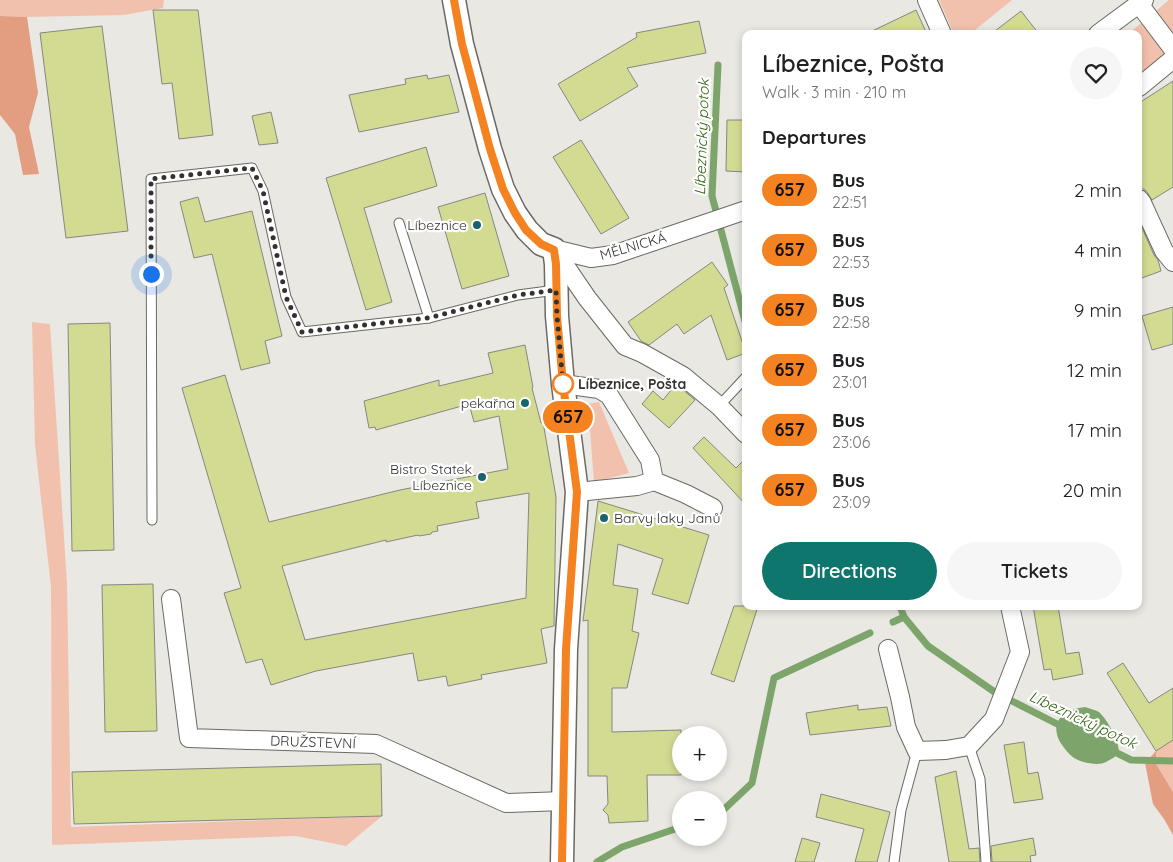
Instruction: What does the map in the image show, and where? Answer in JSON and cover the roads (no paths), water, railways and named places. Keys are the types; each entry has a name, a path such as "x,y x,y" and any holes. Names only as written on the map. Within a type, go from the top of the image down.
{"street":[{"name":"MĚLNICKÁ","path":"454,0 462,44 490,149 503,189 526,230 541,244 554,250 591,258 614,255 742,211"},
{"path":"926,0 940,30"},
{"path":"1104,30 1142,2 1173,49"},
{"path":"1142,85 1173,59"},
{"path":"1142,203 1164,252 1173,262"},
{"path":"554,250 563,384 577,492 566,649 562,862"},
{"path":"554,250 587,298 625,346 642,353 682,376 719,406 742,430"},
{"path":"563,384 599,388 609,395 650,460 654,481"},
{"path":"577,492 638,486 654,481 713,508"},
{"name":"DRUŽSTEVNÍ","path":"171,600 189,738 376,744 506,803 564,801"},
{"path":"888,649 906,726 918,751 946,750 969,746 994,719 1020,652 1011,610"}],"lane":[{"path":"152,520 151,179 252,168 263,191 286,297 302,332 428,318 518,295 556,290"},
{"path":"399,223 428,318"},
{"path":"719,406 742,381"},
{"path":"969,746 980,779 986,862"},
{"path":"894,862 901,810 918,751"}],"water":[{"path":"1085,707 1102,715 1113,731 1118,744 1117,754 1103,763 1087,763 1074,758 1063,747 1057,735 1056,728 1060,718 1071,711"}],"waterway":[{"name":"Líbeznický potok","path":"718,65 712,196 742,310"},
{"name":"Líbeznický potok","path":"901,610 904,617 928,646 996,693"},
{"path":"893,622 904,617"},
{"path":"727,806 752,783 774,678 870,633"},
{"name":"Líbeznický potok","path":"1012,701 1065,728"},
{"name":"Líbeznický potok","path":"1111,750 1131,760 1173,761"},
{"path":"597,862 622,847 672,830"}],"place":[{"name":"Líbeznice","path":"477,225"},
{"name":"Líbeznice, Pošta","path":"563,384"},
{"name":"pekařna","path":"525,403"},
{"name":"Bistro Statek Líbeznice","path":"482,477"},
{"name":"Barvy laky Janů","path":"604,518"}]}
